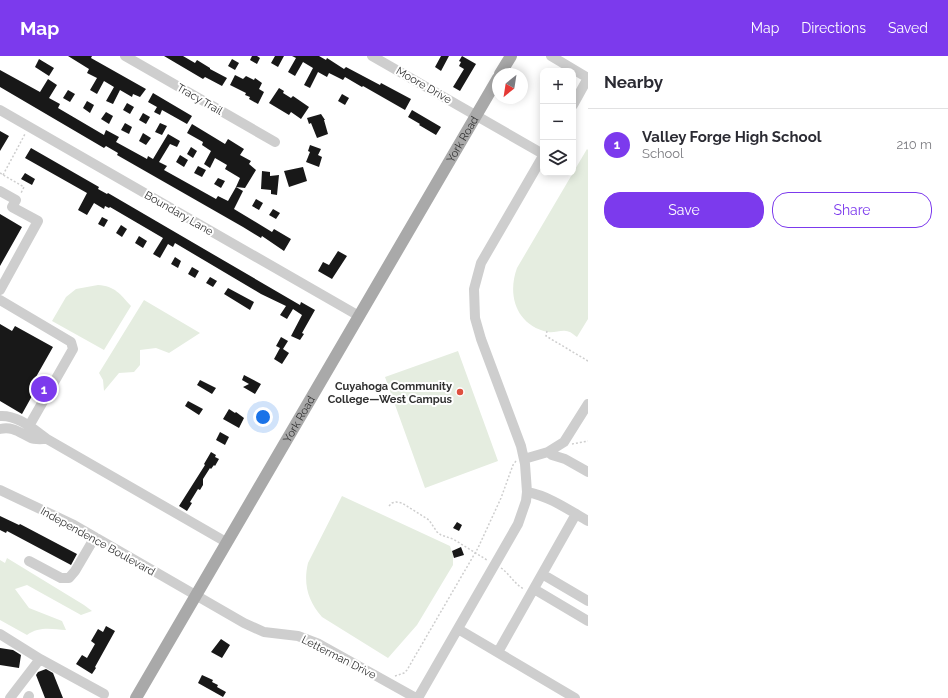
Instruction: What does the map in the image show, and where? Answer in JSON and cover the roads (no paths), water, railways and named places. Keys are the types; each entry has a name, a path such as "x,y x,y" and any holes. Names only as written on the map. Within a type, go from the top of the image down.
{"main road":[{"path":"504,68 511,56"},
{"name":"York Road","path":"136,698 492,88"}],"street":[{"name":"Tracy Trail","path":"125,56 275,142"},
{"name":"Moore Drive","path":"372,56 540,153"},
{"path":"551,56 588,78 574,104"},
{"name":"Boundary Lane","path":"0,110 359,316"},
{"path":"417,698 518,524 526,501 527,492 524,459 521,446 481,339 475,318 474,289 481,264 540,160"},
{"path":"0,191 16,200 12,207 38,222 0,290"},
{"path":"0,300 71,342 73,349 29,426"},
{"path":"524,459 548,452 564,442 588,404"},
{"path":"0,416 14,418 29,426 47,439 226,542"},
{"path":"0,429 15,429 32,439 47,439"},
{"path":"548,452 552,456 565,459 588,472"},
{"name":"Independence Boulevard","path":"0,490 74,525 195,595"},
{"path":"527,492 536,494 554,502 588,521"},
{"path":"498,652 576,514"},
{"path":"29,561 61,578 69,578 75,571 95,537"},
{"path":"542,574 588,601"},
{"path":"534,589 588,621"},
{"name":"Letterman Drive","path":"195,595 264,632 298,636 319,644 417,698"},
{"path":"458,629 575,698"},
{"path":"0,634 40,659 104,694"},
{"path":"10,698 40,659"}],"place":[{"name":"Valley Forge High School","path":"44,389"},
{"name":"Cuyahoga Community College—West Campus","path":"460,392"}]}
